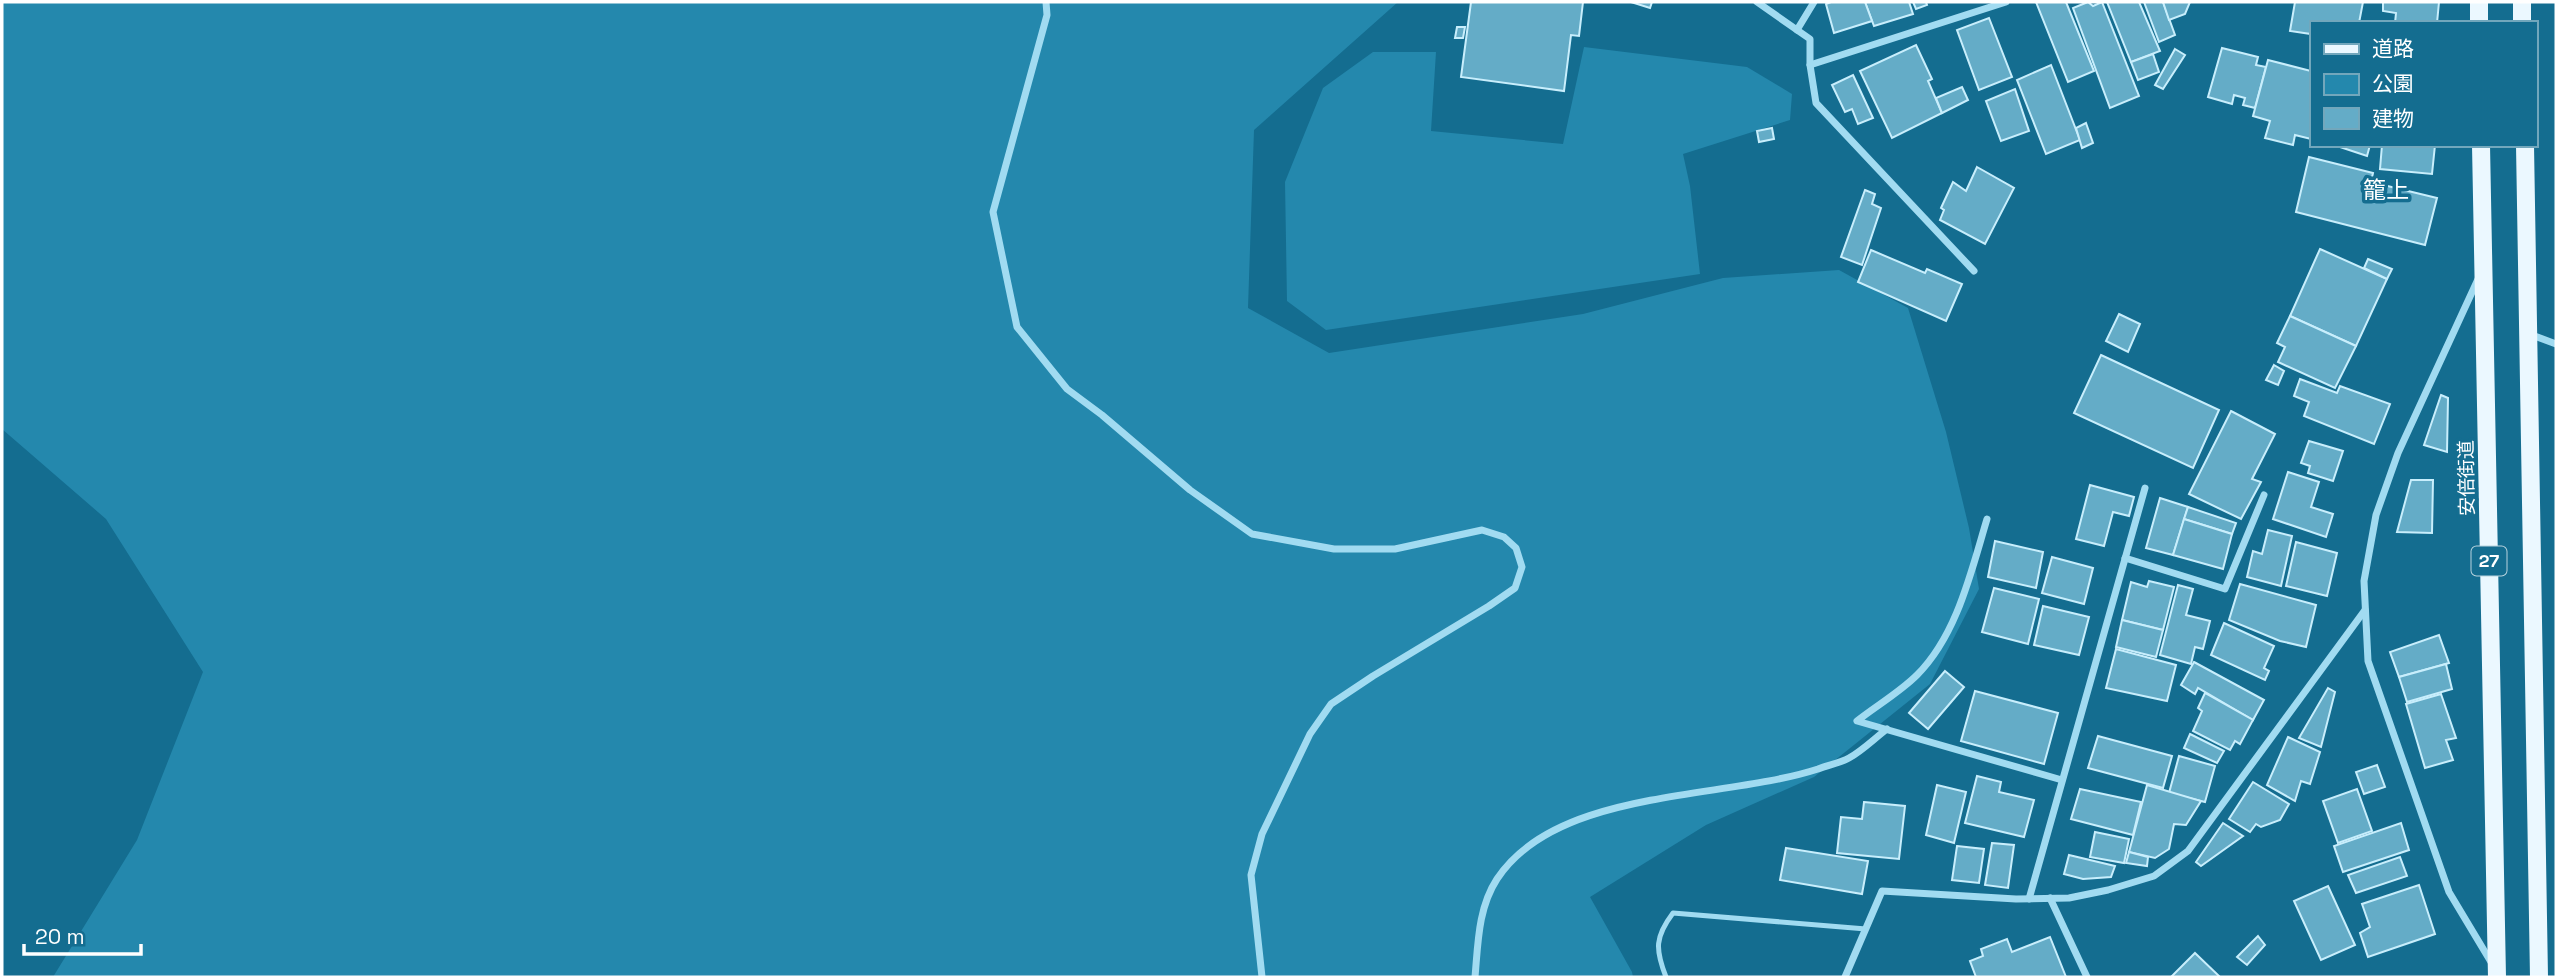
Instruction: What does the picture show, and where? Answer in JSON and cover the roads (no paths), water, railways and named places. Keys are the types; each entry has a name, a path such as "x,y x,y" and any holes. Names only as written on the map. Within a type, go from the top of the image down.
{"main road":[{"path":"2479,2 2479,21"},
{"path":"2522,2 2522,21"},
{"name":"安倍街道","path":"2481,147 2497,975"},
{"name":"27","path":"2525,147 2539,977"}],"street":[{"path":"1046,2 1047,15 993,212 1017,327 1067,389 1102,415 1190,490 1252,534 1334,549 1395,549 1482,530 1504,537 1516,548 1522,567 1515,588 1331,704 1310,734 1262,835 1251,876 1262,977"},
{"path":"1757,2 1810,39 1810,65 1816,103 1974,271"},
{"path":"1797,30 1814,2"},
{"path":"1810,65 2006,2"},
{"path":"2483,269 2398,453 2376,515 2364,581 2368,661 2449,892 2497,975"},
{"path":"2528,334 2556,344"},
{"path":"2029,899 2144,488"},
{"path":"2125,558 2225,589 2264,495"},
{"path":"1987,519 1965,591 1938,647 1917,675 1857,720 2062,780"},
{"path":"1845,977 1882,891 2029,899 2069,898 2154,876 2188,850 2365,610"},
{"path":"1475,977 1484,905 1497,879 1533,842 1558,829 1611,809 1658,798 1732,789 1797,776 1848,758 1887,729"},
{"path":"2050,898 2087,977"}],"lane":[{"path":"1667,977 1659,958 1660,931 1673,913 1866,929"}],"district":[{"name":"籠上","path":"2386,190"}]}
